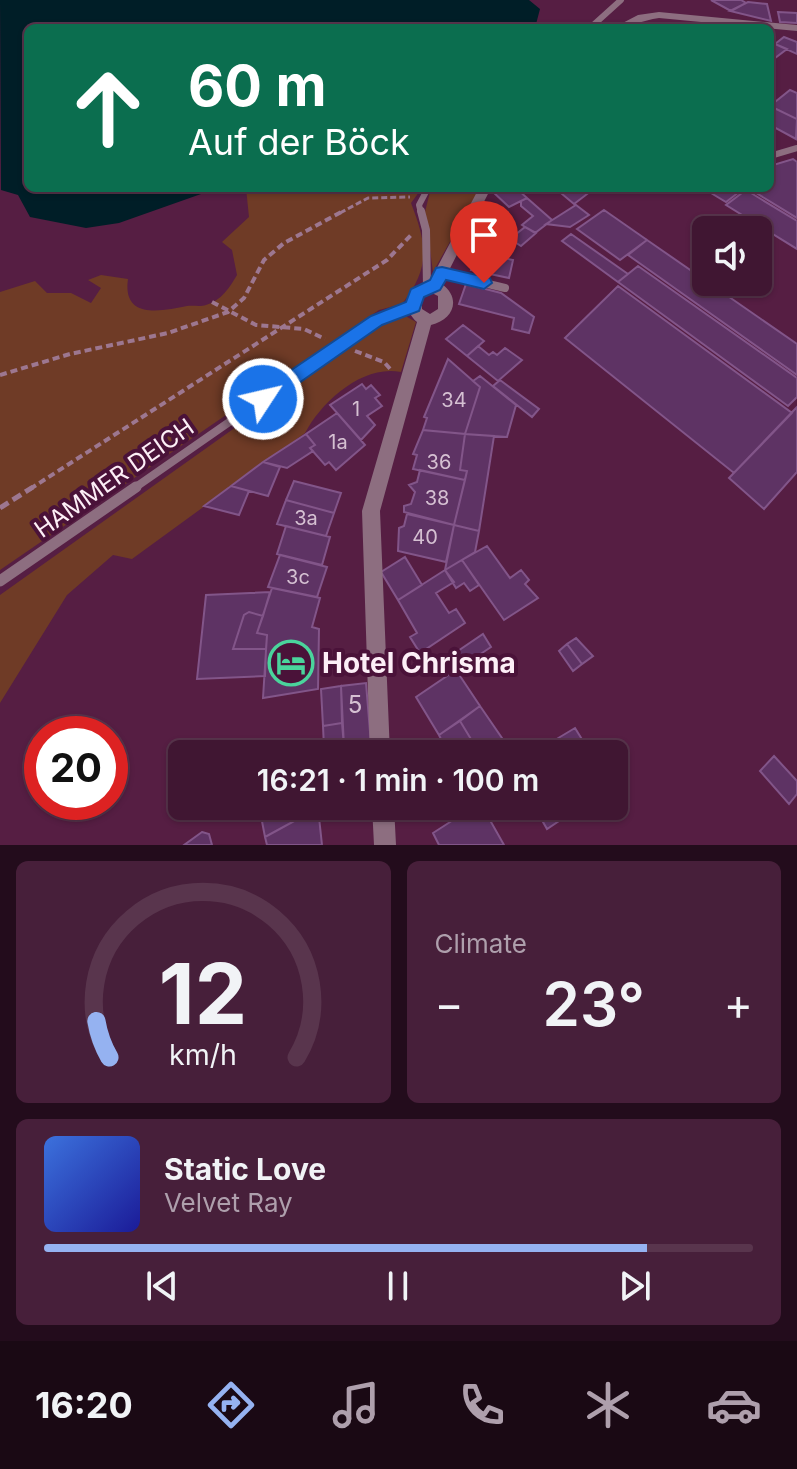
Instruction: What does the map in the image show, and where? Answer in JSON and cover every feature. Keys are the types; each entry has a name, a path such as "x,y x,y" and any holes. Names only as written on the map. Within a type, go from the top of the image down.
{"street":[{"path":"627,24 642,17 659,15 755,24"},
{"path":"774,26 797,28"},
{"path":"379,740 371,511 408,386 419,313 417,294 435,281 483,192"},
{"path":"419,313 438,317 445,310 443,294 435,281"},
{"path":"384,820 385,845"}],"lane":[{"path":"594,24 621,0"},
{"path":"774,155 797,148"},
{"path":"425,192 421,197 435,281 505,288"},
{"name":"HAMMER DEICH","path":"0,581 376,320 419,313"}],"path":[{"path":"0,375 70,354 168,333 228,312 244,298 264,260 284,243 368,198 421,197"},
{"path":"0,508 276,328 387,260 402,241 425,226"},
{"path":"212,302 256,325 304,329 333,345 384,362 408,386"}],"shaded area":[{"path":"246,192 419,192 411,203 423,244 422,267 402,304 379,310 0,570 0,292 35,281 47,293 71,293 91,303 101,288 88,280 101,275 128,279 131,301 146,310 204,306 224,293 237,275 232,250 222,242 249,217"},
{"path":"430,192 478,192 433,272 425,212"},
{"path":"402,314 416,322 401,372 387,371 358,379 322,409 305,433 132,559 113,555 67,595 0,703 0,595 389,318"}],"water":[{"path":"0,0 529,0 540,9 536,24 24,24 24,192 207,192 119,223 86,228 30,217 18,195 1,190"}],"building":[{"path":"711,0 741,0 746,3 731,11"},
{"path":"748,2 767,4 771,21 730,11"},
{"path":"778,12 797,13 797,23 780,22"},
{"path":"784,37 797,42 797,54 775,44"},
{"path":"774,45 787,49 774,59"},
{"path":"790,90 797,93 797,119 774,108 774,103"},
{"path":"774,108 797,119 796,139 774,127"},
{"path":"793,159 797,162 797,218 755,192 774,192 774,165"},
{"path":"493,192 520,192 527,198 509,207"},
{"path":"560,192 590,192 574,204"},
{"path":"712,192 739,192 726,202"},
{"path":"743,192 749,192 797,221 797,249 772,234 772,216 744,216 726,205"},
{"path":"527,198 552,220 535,233 522,225 533,216 521,206 521,201"},
{"path":"576,205 589,215 570,227 546,224"},
{"path":"484,206 505,216 501,220 507,223 500,231 477,219"},
{"path":"604,210 647,240 620,260 577,229"},
{"path":"525,227 536,233 521,246 510,239"},
{"path":"571,234 628,274 618,282 562,241"},
{"path":"647,240 692,271 692,296 728,296 797,344 797,375 628,255"},
{"path":"476,252 513,260 509,278 471,270"},
{"path":"638,266 797,378 797,397 788,406 618,282"},
{"path":"466,284 501,293 534,317 529,333 512,329 514,318 459,304"},
{"path":"618,286 792,413 734,473 565,338"},
{"path":"463,325 484,341 467,356 446,339"},
{"path":"478,346 489,355 493,352 497,355 505,348 522,360 498,381 467,356"},
{"path":"448,359 480,387 465,434 423,430 427,418 424,417"},
{"path":"480,376 516,405 507,437 465,434 480,387 473,381"},
{"path":"500,380 539,409 532,417 493,386"},
{"path":"362,384 366,389 371,385 380,395 375,398 382,406 367,416 375,425 361,440 330,405"},
{"path":"797,407 797,472 764,509 729,478"},
{"path":"337,413 365,445 336,470 329,462 325,465 310,448 315,445 306,434"},
{"path":"423,430 465,434 460,470 467,471 465,480 413,469 417,455 413,454"},
{"path":"306,434 315,445 310,448 313,451 287,468 263,462"},
{"path":"465,434 494,436 479,531 454,525 467,471 460,470"},
{"path":"263,462 280,467 268,496 231,486"},
{"path":"420,470 465,480 454,525 404,512 404,506 411,504 415,492 409,485 417,482"},
{"path":"294,481 341,493 334,513 286,500"},
{"path":"231,486 249,491 239,515 204,506"},
{"path":"286,500 334,513 326,536 277,524"},
{"path":"407,514 454,525 446,562 398,551 399,528 404,526"},
{"path":"454,525 479,531 475,552 445,570"},
{"path":"286,526 330,537 322,565 277,554"},
{"path":"487,546 510,578 521,570 529,580 525,584 538,598 504,620 462,560"},
{"path":"280,555 327,567 317,597 268,587"},
{"path":"405,557 422,585 398,600 381,572"},
{"path":"462,560 479,585 470,591 464,583 456,588 445,570"},
{"path":"445,570 454,582 436,593 449,613 456,609 465,623 420,653 410,637 417,633 398,600"},
{"path":"272,588 320,598 312,627 319,629 318,689 263,698 267,635 257,633"},
{"path":"270,592 263,616 249,612 244,615 233,649 266,649 265,676 197,679 206,595"},
{"path":"249,612 263,616 257,633 267,635 266,649 233,649 244,615"},
{"path":"483,634 491,647 464,665 455,653"},
{"path":"576,638 593,656 582,664 567,644"},
{"path":"567,644 582,664 573,671 559,651"},
{"path":"456,670 480,706 439,735 416,697"},
{"path":"366,683 371,740 344,740 341,686"},
{"path":"341,686 342,723 323,726 321,689"},
{"path":"480,706 503,740 472,740 460,721"},
{"path":"460,721 472,740 441,740 439,735"},
{"path":"342,723 343,740 324,740 323,726"},
{"path":"575,728 582,740 555,740"},
{"path":"774,756 797,781 797,794 789,804 760,771"},
{"path":"262,820 296,820 265,837"},
{"path":"296,820 319,820 322,845 267,845 265,837"},
{"path":"453,820 490,820 504,845 439,845 433,833"},
{"path":"542,820 560,820 547,829"},
{"path":"202,832 209,834 212,845 184,845"}],"place":[{"name":"Hotel Chrisma","path":"291,663"}],"route":[{"path":"263,399 376,320 413,306 417,294 427,286 434,286 442,273 484,283"}]}
